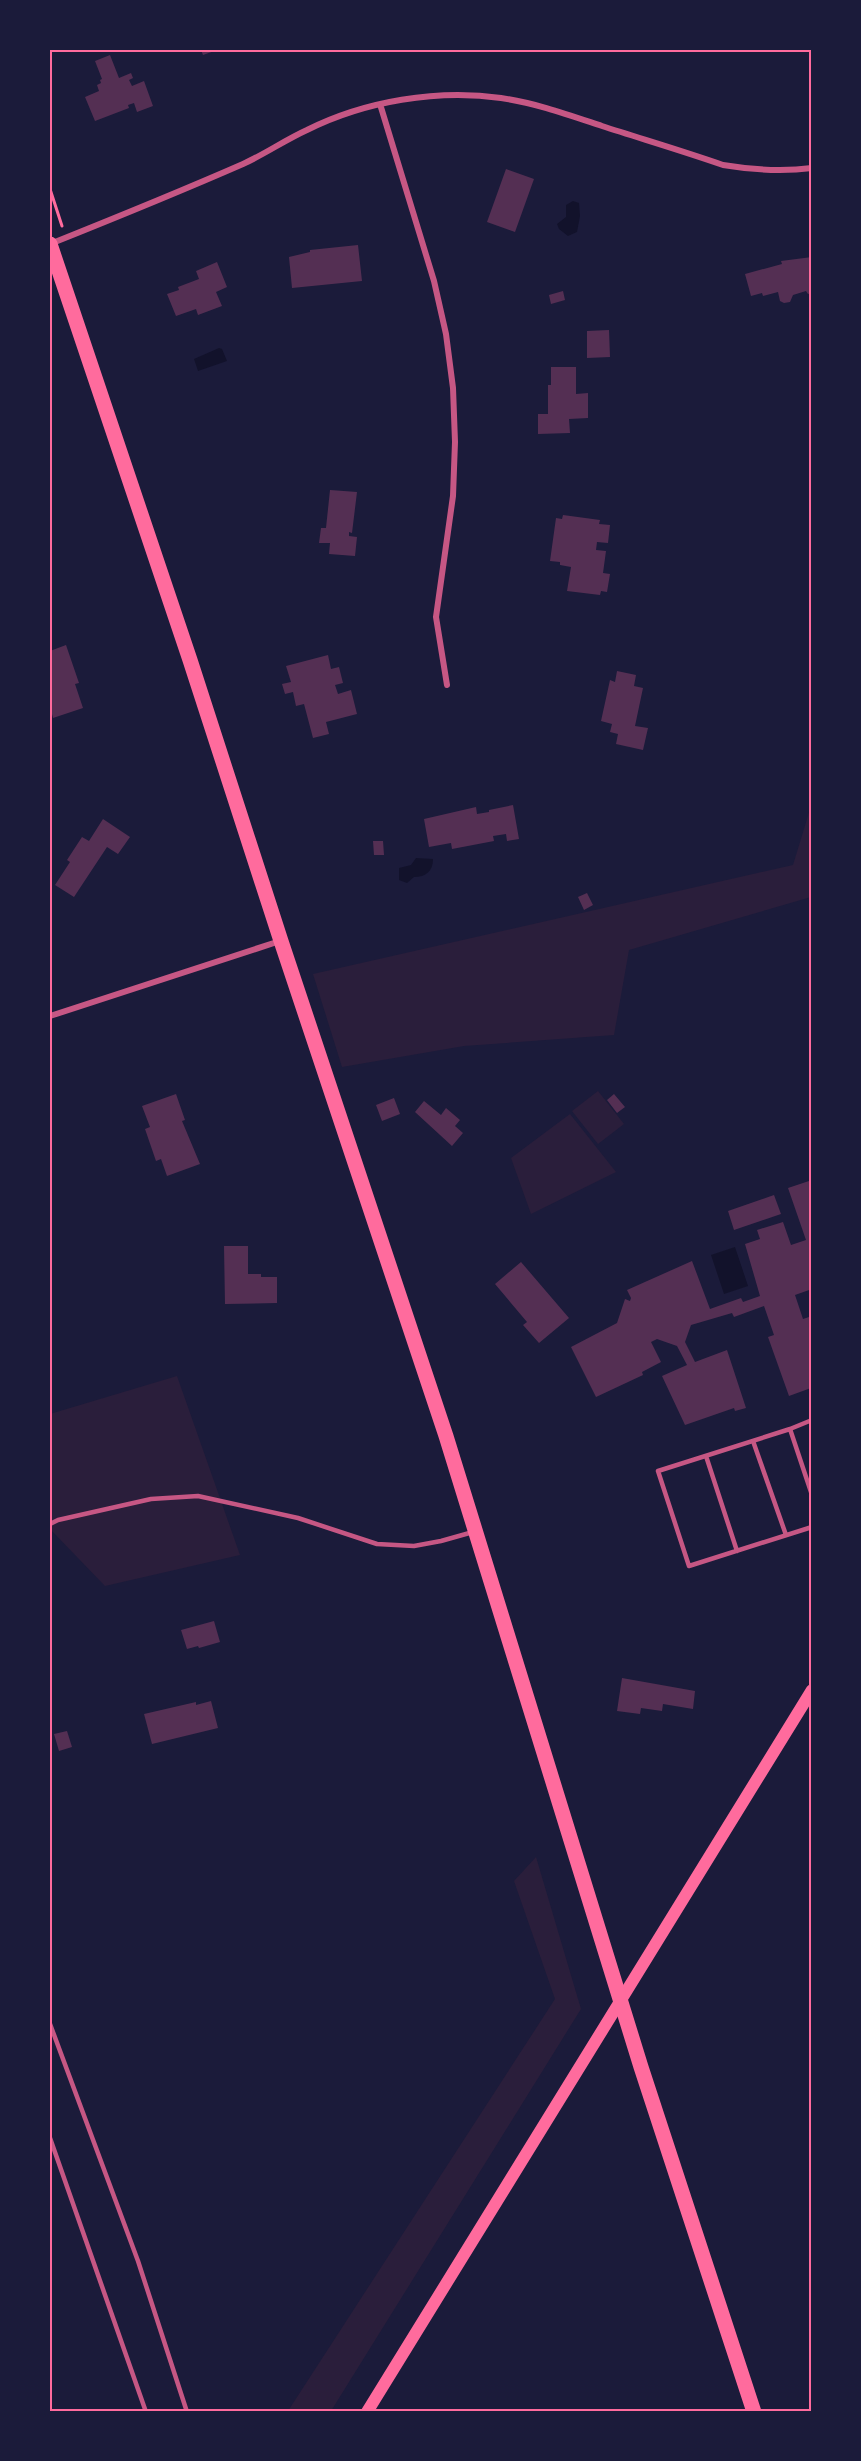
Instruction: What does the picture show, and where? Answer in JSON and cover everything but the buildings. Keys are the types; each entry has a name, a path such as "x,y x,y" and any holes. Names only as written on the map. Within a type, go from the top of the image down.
{"main road":[{"path":"50,244 351,1148 475,1530 621,2001 754,2412"},
{"path":"367,2412 812,1690"}],"street":[{"path":"50,244 246,162 308,129 341,115 380,104 417,98 459,96 500,98 541,106 723,165 753,170 784,171 812,168"},
{"path":"380,104 434,281 446,334 453,387 455,442 453,496 436,617 447,685"},
{"path":"50,1016 281,941"}],"lane":[{"path":"812,1420 658,1471 689,1566 812,1527"},
{"path":"790,1429 812,1495"},
{"path":"753,1441 786,1535"},
{"path":"706,1456 737,1551"},
{"path":"50,1524 58,1520 151,1499 198,1496 298,1518 376,1544 414,1546 441,1541 475,1530"},
{"path":"50,2024 138,2262 187,2412"},
{"path":"50,2138 146,2412"}],"path":[{"path":"50,189 58,213"}],"shaded area":[{"path":"573,201 579,203 580,216 577,232 568,236 559,229 557,224 566,217 566,205"},
{"path":"219,348 222,349 227,361 198,371 194,359"},
{"path":"811,806 811,897 629,950 614,1035 464,1046 342,1067 313,974 793,865"},
{"path":"416,858 433,859 430,870 407,883 399,880 399,868 411,865"},
{"path":"598,1091 624,1124 598,1144 572,1111"},
{"path":"570,1114 616,1172 531,1214 511,1158"},
{"path":"735,1247 748,1286 724,1294 711,1255"},
{"path":"177,1376 240,1555 105,1586 50,1529 50,1414"},
{"path":"536,1857 581,2009 331,2411 288,2411 555,1999 514,1881"}]}
